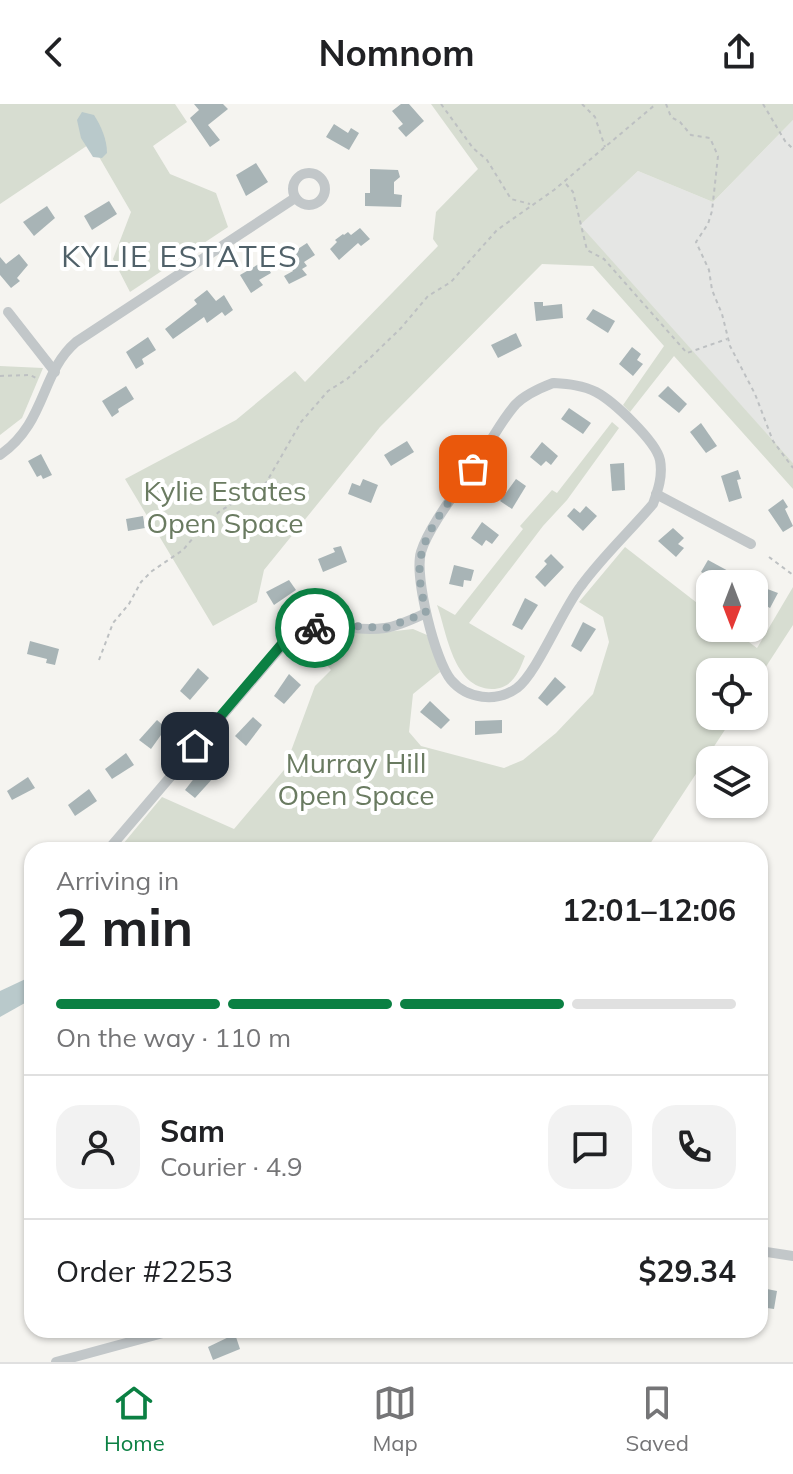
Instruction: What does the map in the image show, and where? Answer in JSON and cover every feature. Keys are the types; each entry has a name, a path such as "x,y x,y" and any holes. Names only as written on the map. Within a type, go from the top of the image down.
{"street":[{"path":"0,455 30,426 63,355 76,342 295,198"},
{"path":"8,312 53,376"},
{"path":"553,383 595,391 616,407 650,442 659,457 661,472 656,494 653,504 581,585 527,678 513,691 485,697 459,687 446,673 426,613 419,571 422,551 436,523 517,403 537,389 553,383"},
{"path":"656,494 751,544"},
{"path":"115,842 287,640 314,628 337,625 385,628 426,613"},
{"path":"768,1252 793,1256"},
{"path":"56,1362 144,1338"}],"path":[{"path":"441,104 473,148 487,160 511,199 521,204 532,204"},
{"path":"582,104 595,117 606,148"},
{"path":"99,660 113,623 129,604 141,582 183,550 220,511 266,483 301,422 328,391 370,358 428,296 451,282 497,230 564,183 656,104"},
{"path":"666,104 671,117 691,135 710,138 718,156 712,211 708,224 696,242 709,270 712,290 728,339 755,394 773,441 793,468"},
{"path":"763,104 793,149"},
{"path":"564,183 573,192 587,250 604,259 687,353 728,339"},
{"path":"0,376 30,375 37,379 53,376"},
{"path":"769,557 793,575"}],"shaded area":[{"path":"82,112 94,115 101,128 107,153 102,158 93,157 81,138 77,120"},
{"path":"793,120 793,463 579,225 638,171 713,202"},
{"path":"24,980 24,1004 0,1017 0,991"}],"green space":[{"path":"0,104 175,104 187,122 153,146 170,174 216,193 228,227 130,292 113,259 131,212 91,143 0,204"},
{"name":"Kylie Estates Open Space","path":"431,104 793,104 793,120 713,202 638,171 580,225 793,463 793,489 674,356 630,412 623,405 664,346 593,266 542,264 380,427 264,570 257,602 213,626 125,479 236,420 295,371 305,382 438,246 433,239 436,212 478,169"},
{"path":"0,366 43,368 22,418 0,435"},
{"path":"612,422 619,428 567,500 543,526 469,623 525,656 510,683 492,689 479,686 460,669 437,605 455,615 523,529 520,526 552,490 557,493"},
{"name":"Murray Hill Open Space","path":"625,547 696,602 696,642 749,642 757,648 761,642 768,642 768,629 793,587 793,625 768,663 768,658 696,658 696,730 725,730 714,746 696,746 696,774 651,842 125,842 162,797 234,829 284,770 315,686 331,670 313,649 297,642 328,630 386,632 413,629 427,635 440,672 413,694 409,732 421,746 504,768 523,760 556,733 593,694 609,642 603,617 579,602"}],"building":[{"path":"194,104 223,104 228,109 208,125 220,140 210,147 190,118 199,110"},
{"path":"401,104 409,104 424,121 406,137 398,128 403,124 392,111"},
{"path":"334,124 348,133 351,128 359,133 349,150 326,137"},
{"path":"256,163 268,182 246,196 236,175"},
{"path":"370,169 398,170 400,177 394,182 394,194 402,195 401,207 365,206 365,193 370,193"},
{"path":"109,201 117,214 92,230 84,216"},
{"path":"47,206 55,218 34,236 23,222"},
{"path":"360,228 370,239 361,246 358,243 339,260 330,249 337,242 335,240 348,232 351,235"},
{"path":"307,243 315,255 304,262 307,266 302,269 307,275 289,284 284,276 293,271 284,258"},
{"path":"19,254 28,265 17,278 20,281 11,288 0,275 0,257 6,264"},
{"path":"264,261 271,273 259,280 263,285 251,293 240,275"},
{"path":"207,290 216,301 224,295 233,310 225,316 222,312 207,323 204,317 173,339 165,329 197,304 194,300"},
{"path":"534,302 543,302 543,306 562,304 563,318 536,321"},
{"path":"593,309 615,321 608,333 586,319"},
{"path":"516,333 522,346 498,358 491,345"},
{"path":"148,337 156,350 142,359 144,364 136,369 126,352"},
{"path":"632,347 641,354 637,360 643,364 633,376 619,364"},
{"path":"126,386 134,399 112,417 102,401"},
{"path":"668,386 687,404 679,413 658,396"},
{"path":"569,408 591,423 583,434 561,419"},
{"path":"701,423 717,446 706,453 690,432"},
{"path":"407,441 414,452 391,466 384,455"},
{"path":"542,442 558,456 551,465 546,461 541,466 530,457"},
{"path":"41,454 52,475 43,479 41,475 37,477 28,461"},
{"path":"624,463 625,490 612,491 610,464"},
{"path":"738,470 741,479 737,480 742,498 729,502 721,476"},
{"path":"363,479 378,485 371,503 348,494 352,483 360,486"},
{"path":"516,479 526,486 512,509 500,501"},
{"path":"783,499 793,526 783,532 768,510"},
{"path":"586,506 597,516 583,531 567,516 574,508 580,513"},
{"path":"143,516 145,528 128,531 126,519"},
{"path":"482,522 499,535 492,544 486,540 482,546 471,538"},
{"path":"673,528 684,538 678,544 684,548 676,557 658,541"},
{"path":"341,546 347,562 323,572 318,559"},
{"path":"551,554 564,567 545,587 535,577 547,564 544,561"},
{"path":"708,560 726,570 702,570"},
{"path":"454,565 474,570 471,581 464,580 463,587 449,584"},
{"path":"289,580 296,590 274,605 266,592"},
{"path":"768,589 778,593 768,607"},
{"path":"525,598 538,605 522,630 512,625"},
{"path":"583,622 596,629 581,652 571,646"},
{"path":"30,641 59,649 55,665 46,663 47,659 27,654"},
{"path":"198,668 209,678 190,700 180,691"},
{"path":"289,674 301,685 284,704 274,696"},
{"path":"555,677 566,687 547,706 538,698"},
{"path":"430,701 450,720 441,729 420,712"},
{"path":"253,717 262,725 246,746 235,736"},
{"path":"157,720 166,728 151,749 139,740"},
{"path":"502,720 502,733 475,735 475,721"},
{"path":"126,753 134,765 112,779 105,769"},
{"path":"203,767 214,777 195,798 185,790"},
{"path":"28,777 35,788 12,800 7,791"},
{"path":"89,789 97,801 75,816 68,805"},
{"path":"768,1289 777,1291 774,1309 768,1308"},
{"path":"227,1338 236,1338 240,1349 213,1360 208,1347"}],"way so far":[{"path":"315,628 337,625 385,628 426,613 419,571 422,551 436,523 473,469"}],"district":[{"name":"KYLIE ESTATES","path":"180,257"}],"route":[{"path":"195,746 281,645 300,632 315,628"}]}
